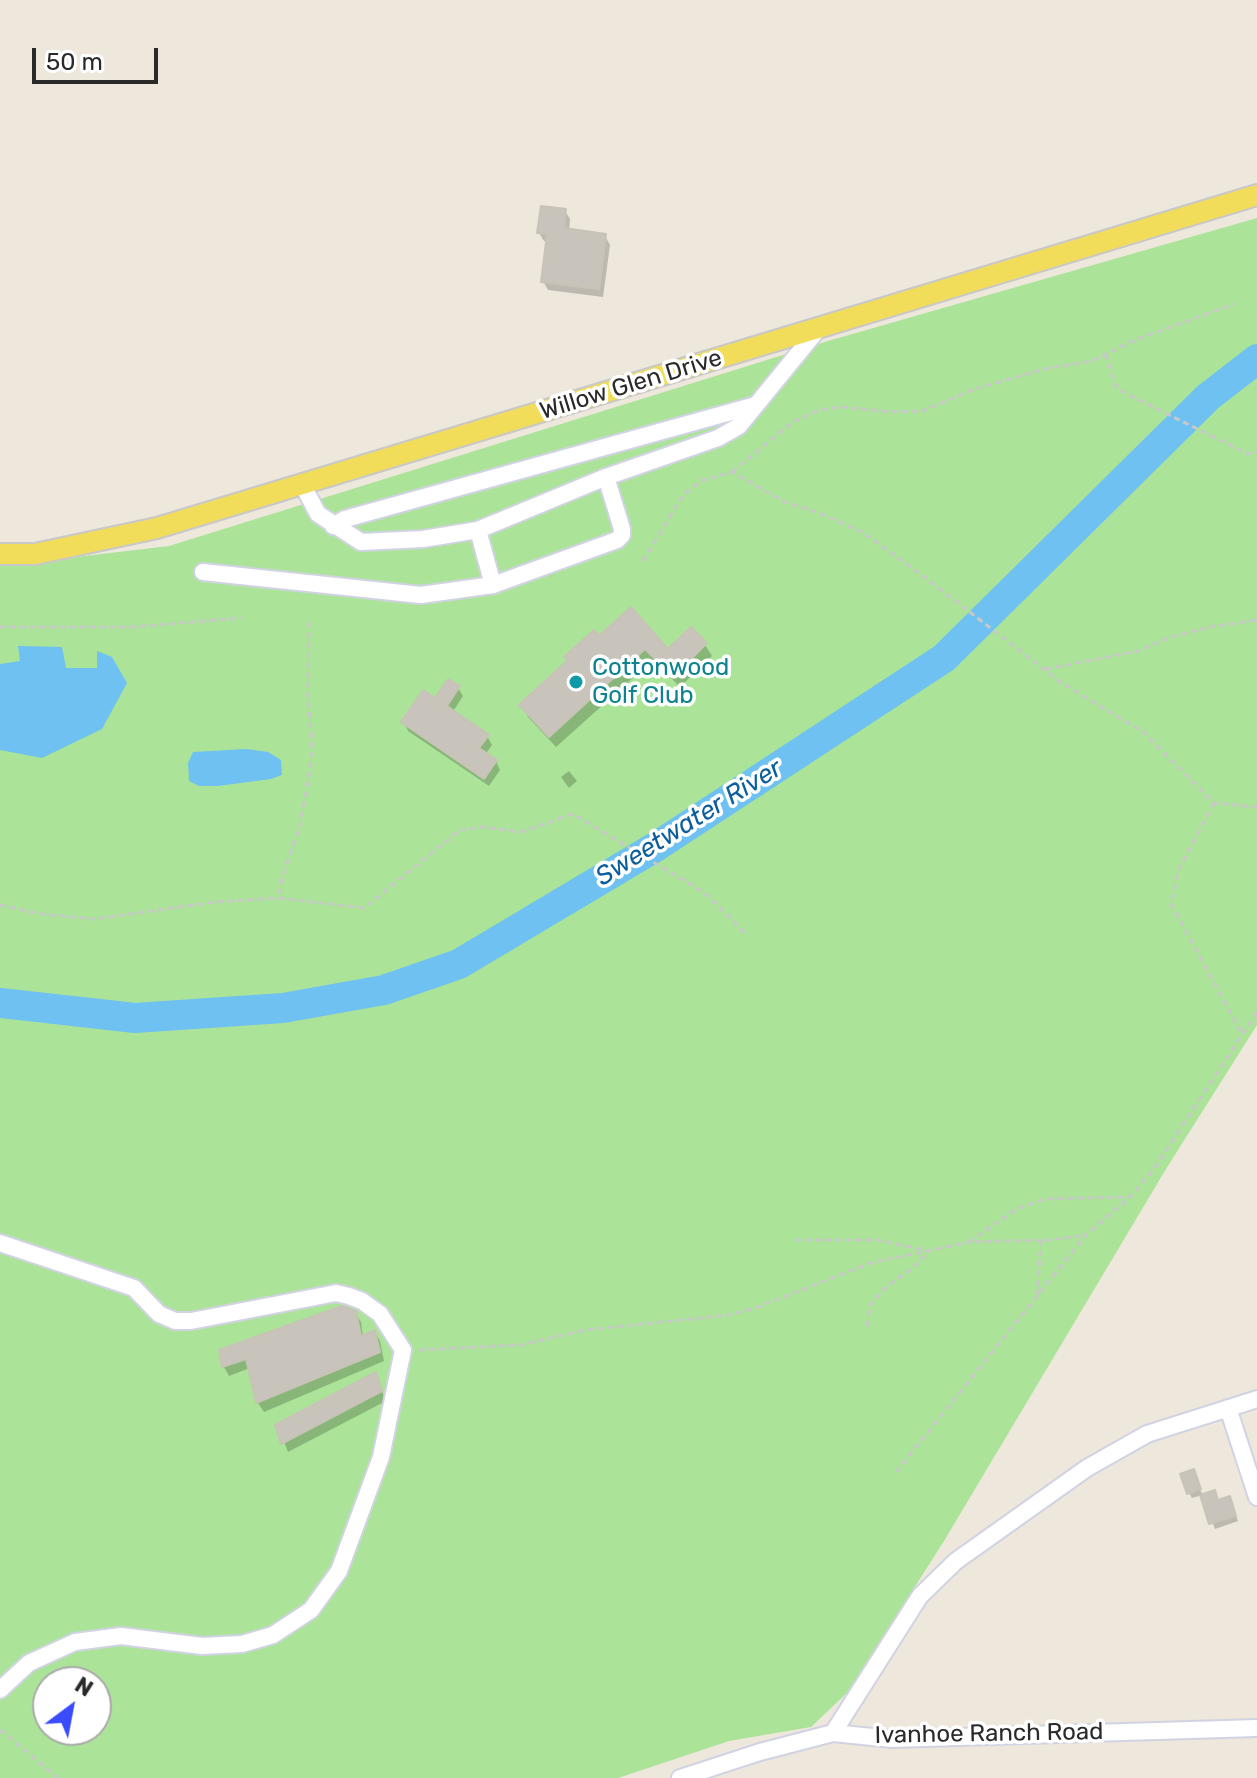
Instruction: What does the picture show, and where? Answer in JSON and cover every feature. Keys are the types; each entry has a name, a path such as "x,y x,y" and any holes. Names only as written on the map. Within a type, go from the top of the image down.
{"main road":[{"name":"Willow Glen Drive","path":"0,554 35,554 157,528 1257,195"}],"street":[{"path":"302,484 318,514 361,542 423,539 478,530 606,477 718,438 739,426 819,328"},
{"path":"333,526 345,519 756,405"},
{"path":"203,572 421,595 493,585 617,540 622,535 622,529 606,477"},
{"path":"478,530 493,585"},
{"path":"0,1243 134,1288 159,1314 175,1321 191,1321 336,1293 349,1296 380,1314 403,1350 376,1472 339,1571 311,1610 273,1635 242,1644 202,1646 121,1636 75,1642 29,1663 0,1690"},
{"path":"833,1733 920,1596 956,1561 1087,1468 1147,1434 1257,1399"},
{"path":"1228,1408 1257,1497"},
{"name":"Ivanhoe Ranch Road","path":"680,1778 833,1733 892,1739 1257,1728"}],"path":[{"path":"643,561 684,494 701,481 732,472 793,422 819,410 841,407 893,412 922,411 975,389 1044,369 1092,361 1135,340 1234,304"},
{"path":"1106,354 1115,385 1123,392 1248,454 1257,451"},
{"path":"732,472 785,502 862,532 1075,691 1143,732 1214,803 1257,807"},
{"path":"0,627 132,627 241,618"},
{"path":"1046,669 1138,651 1171,637 1210,627 1257,620"},
{"path":"279,898 282,878 300,825 309,776 312,744 308,695 309,622"},
{"path":"1214,803 1178,871 1171,904 1242,1034"},
{"path":"0,905 41,914 94,919 215,902 279,898 364,908 460,830 483,827 521,832 573,814 590,821 705,893 745,933"},
{"path":"896,1472 1086,1235 1130,1197 1154,1169 1257,1012"},
{"path":"969,1242 1015,1210 1044,1199 1130,1197"},
{"path":"403,1350 521,1345 585,1330 729,1315 871,1263 969,1242 1086,1235"},
{"path":"796,1240 877,1240 929,1251"},
{"path":"1037,1296 1041,1240"},
{"path":"867,1327 870,1305 888,1285 913,1268 929,1251"},
{"path":"0,1730 58,1778"}],"green space":[{"name":"Cottonwood Golf Club","path":"1257,218 1257,1025 1166,1169 944,1541 847,1693 811,1727 729,1741 618,1778 0,1778 0,566 169,546 828,341"}],"water":[{"path":"18,646 62,647 66,668 97,668 97,651 112,657 127,683 102,729 42,758 0,750 0,664 20,661"},
{"path":"246,749 268,752 281,760 282,775 218,786 199,786 189,781 188,763 193,752"}],"building":[{"path":"541,206 566,209 564,228 606,234 599,289 541,282 547,234 537,233"},
{"name":"Cottonwood Golf Club","path":"631,607 668,649 691,627 707,643 673,677 645,649 549,737 519,705 568,660 564,657 594,630 599,636"},
{"path":"448,679 460,686 447,706 489,735 479,748 497,760 484,779 401,722 423,690 435,698"},
{"path":"342,1306 356,1311 361,1336 375,1330 380,1352 256,1403 246,1359 222,1367 219,1350"},
{"path":"376,1372 382,1391 281,1444 275,1425"},
{"path":"1194,1469 1201,1489 1187,1494 1180,1474"},
{"path":"1215,1490 1218,1500 1230,1496 1236,1516 1209,1524 1200,1495"}],"waterway":[{"name":"Sweetwater River","path":"0,1003 135,1018 283,1008 384,990 459,964 657,846 944,658 1208,397 1257,359"}],"place":[{"name":"Cottonwood Golf Club","path":"576,682"}]}
